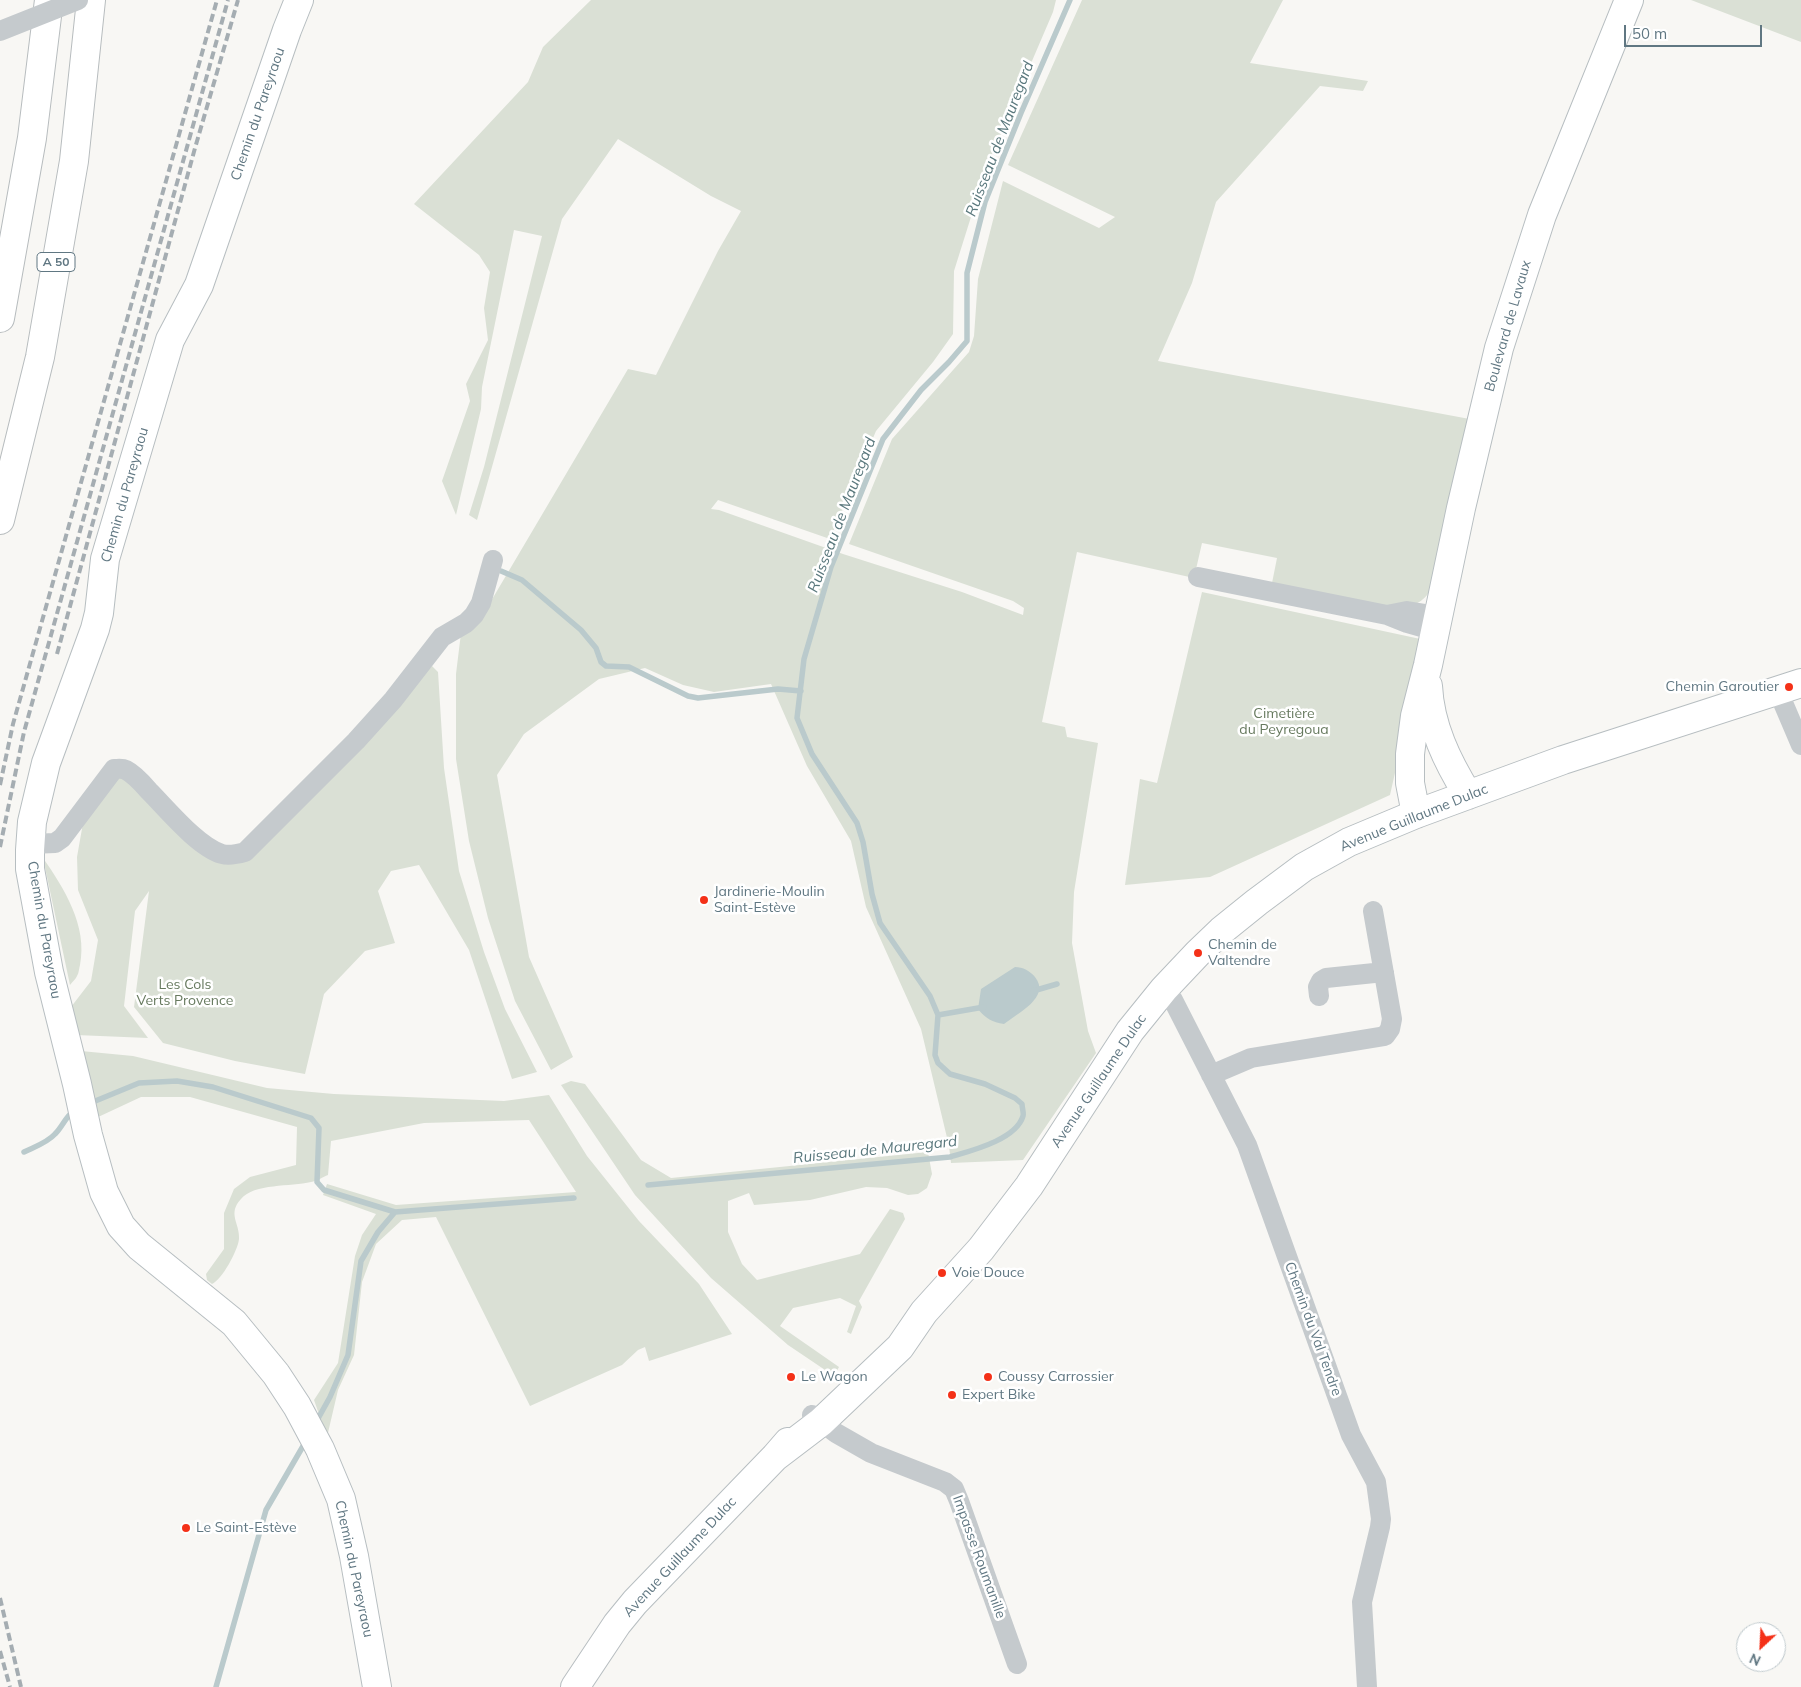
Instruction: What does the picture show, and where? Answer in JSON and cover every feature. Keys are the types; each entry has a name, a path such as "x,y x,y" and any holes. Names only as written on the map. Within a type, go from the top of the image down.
{"main road":[{"path":"0,318 32,138 49,0"},
{"name":"A 50","path":"0,520 40,357 74,161 91,0"},
{"name":"Chemin du Pareyraou","path":"298,0 199,285 170,340 105,559 99,613 95,629 46,763 32,822 30,869 49,972 88,1135 104,1192 121,1226 139,1246 234,1322 276,1374 297,1406 320,1449 341,1499 354,1556 377,1687"},
{"name":"Boulevard de Lavaux","path":"1416,814 1410,783 1410,754 1425,736 1415,716 1499,348 1542,215 1629,0"},
{"name":"Avenue Guillaume Dulac","path":"575,1687 612,1631 635,1602 775,1457 817,1418 900,1347 924,1312 981,1249 1029,1186 1130,1031 1164,989 1221,931 1304,867 1348,842 1468,794 1563,760 1789,687"},
{"path":"1425,736 1452,769 1468,794"}],"street":[{"path":"0,31 78,0"},
{"path":"31,844 55,843 62,838 114,769 120,769 126,770 143,784 188,831 207,846 228,855 245,852 356,741 393,700 442,637 466,623 474,615 481,603 493,560"},
{"path":"1198,577 1386,615 1407,623 1437,623"},
{"path":"1789,687 1801,745"},
{"path":"1211,1075 1251,1058 1385,1036 1390,1029 1392,1019 1373,912"},
{"path":"1319,996 1318,987 1321,981 1326,978 1384,972"},
{"name":"Chemin du Val Tendre","path":"1164,989 1173,1000 1247,1145 1351,1436 1376,1482 1381,1519 1362,1602 1367,1687"},
{"name":"Impasse Roumanille","path":"817,1418 836,1433 871,1453 945,1482 954,1489 1017,1664"}],"green space":[{"path":"591,0 1056,0 1053,12 987,166 954,271 953,334 933,362 876,431 830,539 718,500 711,509 719,510 843,554 962,592 1023,615 1024,608 1013,601 849,544 892,439 969,352 974,336 978,279 1003,181 1099,228 1115,217 1008,165 1082,0 1283,0 1250,63 1368,81 1363,91 1320,86 1216,202 1192,283 1158,361 1475,420 1433,586 1420,602 1401,609 1272,583 1277,558 1202,543 1194,578 1077,552 1042,722 1065,727 1067,737 1098,743 1074,892 1072,943 1088,1031 1096,1053 1023,1160 951,1163 949,1146 921,1029 866,907 851,841 807,766 771,684 714,692 683,685 645,668 599,679 524,734 497,775 529,957 573,1057 551,1070 515,1001 488,918 469,841 456,759 456,674 461,633 481,618 628,369 656,375 718,251 741,211 711,196 618,139 562,219 477,520 469,515 484,467 542,236 514,230 482,387 481,409 456,515 442,481 470,401 466,384 488,340 484,308 490,272 479,255 414,204 528,82 543,47"},
{"path":"1691,0 1801,0 1801,42"},
{"name":"Cimetière du Peyregoua","path":"1202,592 1425,640 1390,795 1210,877 1125,885 1140,779 1157,783"},
{"name":"Les Cols Verts Provence","path":"432,666 438,672 444,768 459,871 484,952 505,1009 537,1072 512,1079 469,950 419,865 391,871 378,891 395,943 365,951 324,994 305,1074 235,1061 163,1043 134,1007 149,891 135,911 124,1006 148,1038 76,1035 71,1007 91,981 98,940 78,890 77,857 83,823 116,776 126,776 227,862"},
{"path":"43,858 66,895 81,936 82,950 79,972 70,985"},
{"path":"81,1051 133,1056 267,1088 334,1094 504,1101 549,1095 587,1156 639,1221 699,1284 732,1334 649,1361 645,1347 638,1350 622,1365 530,1406 436,1217 402,1220 376,1244 362,1282 354,1355 338,1390 327,1437 314,1400 338,1363 355,1256 362,1235 376,1214 323,1195 327,1184 396,1205 576,1192 529,1120 424,1123 331,1141 328,1175 303,1184 273,1186 255,1190 241,1199 237,1204 234,1214 239,1233 238,1244 225,1271 212,1284 207,1280 206,1274 224,1249 224,1213 234,1189 250,1177 296,1165 297,1127 190,1097 141,1097 96,1118"},
{"path":"571,1081 585,1084 641,1160 671,1178 928,1152 932,1174 927,1188 918,1194 908,1195 887,1188 866,1187 810,1200 754,1205 749,1193 728,1201 728,1232 742,1264 757,1280 860,1254 890,1209 903,1213 905,1219 859,1301 862,1307 851,1334 847,1332 856,1306 840,1298 793,1308 780,1326 839,1367 834,1376 788,1345 711,1278 635,1195 561,1085"}],"shaded area":[{"path":"1015,967 1029,971 1035,977 1039,984 1039,991 1031,1004 1004,1024 993,1021 978,1009 981,989"}],"waterway":[{"name":"Ruisseau de Mauregard","path":"648,1185 950,1157 980,1148 1002,1138 1019,1124 1023,1116 1022,1104 1015,1098 985,1084 950,1074 938,1063 935,1055 938,1015 930,996 880,923 872,894 863,842 857,823 812,754 797,718 804,659 831,567 883,439 921,390 967,341 967,273 985,202 1070,0"},
{"path":"501,571 522,580 581,630 596,648 601,662 606,666 629,667 688,696 698,698 778,689 801,691"},
{"path":"1033,991 1057,984"},
{"path":"938,1015 984,1007"},
{"path":"88,1104 139,1083 177,1081 213,1087 311,1118 319,1128 317,1182 324,1190 395,1212"},
{"path":"24,1152 52,1137 75,1110"},
{"name":"Ruisseau de Mauregard","path":"315,1424 330,1397 348,1355 361,1261 378,1232 395,1212 574,1198"},
{"name":"Ruisseau de Mauregard","path":"216,1687 266,1510 306,1441"}],"railway":[{"path":"0,785 13,724 217,0"},
{"path":"0,847 24,732 228,0"},
{"path":"57,654 195,148 238,0"},
{"path":"0,1598 21,1687"},
{"path":"0,1651 10,1687"}],"place":[{"name":"Chemin Garoutier","path":"1789,687"},
{"name":"Jardinerie-Moulin Saint-Estève","path":"704,900"},
{"name":"Chemin de Valtendre","path":"1198,953"},
{"name":"Voie Douce","path":"942,1273"},
{"name":"Le Wagon","path":"791,1377"},
{"name":"Coussy Carrossier","path":"988,1377"},
{"name":"Expert Bike","path":"952,1395"},
{"name":"Le Saint-Estève","path":"186,1528"}]}
